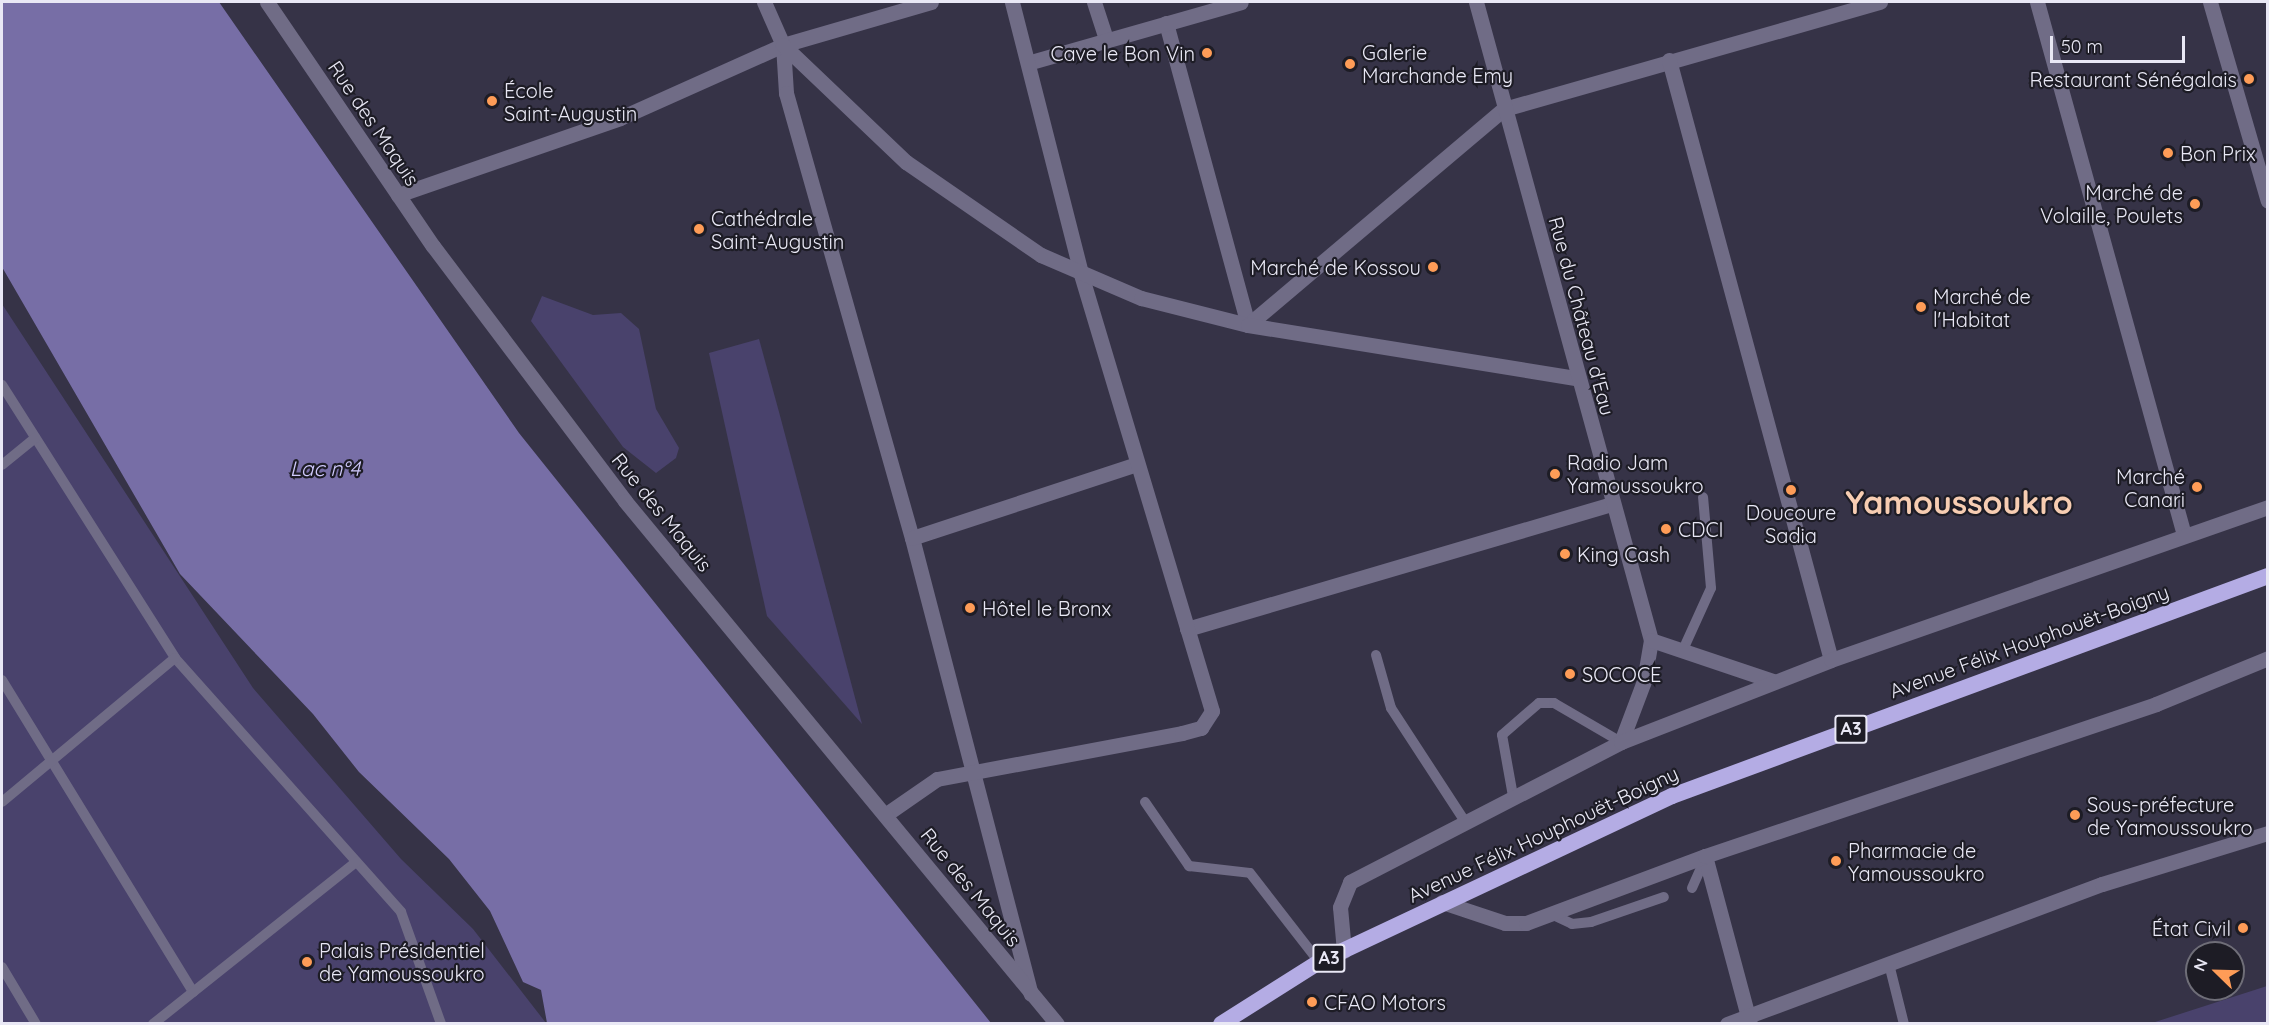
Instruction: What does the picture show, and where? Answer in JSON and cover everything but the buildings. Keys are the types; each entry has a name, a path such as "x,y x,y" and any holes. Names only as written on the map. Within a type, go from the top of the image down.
{"highway":[{"name":"Avenue Félix Houphouët-Boigny","path":"1221,1023 1320,962 1672,796 2268,576"}],"street":[{"name":"Rue des Maquis","path":"267,2 398,195 626,501 1057,1023"},
{"path":"764,2 783,45 786,93 912,538 970,771 1031,994"},
{"path":"398,195 620,118 783,45 931,2"},
{"path":"885,815 918,787 970,771 1201,728 1212,711 1081,273 1031,62 1012,2"},
{"path":"1094,2 1106,39"},
{"path":"1031,62 1241,2"},
{"name":"Rue du Château d'Eau","path":"1476,2 1577,378 1651,640"},
{"path":"1248,325 1504,109 1669,60 1880,2"},
{"path":"2037,2 2184,535"},
{"path":"2210,2 2266,193"},
{"path":"1166,23 1248,325"},
{"path":"783,45 942,190 1041,255 1081,273 1141,298 1248,325 1577,378"},
{"path":"1669,60 1831,660"},
{"path":"912,538 1137,465"},
{"path":"1186,629 1612,504"},
{"path":"1344,951 1340,907 1350,882 1464,820 1622,742 1831,660 2268,507"},
{"path":"1622,742 1651,640 1777,682"},
{"path":"1442,903 1515,924 1551,914 1705,857 2156,704 2268,658"},
{"path":"1727,1023 1749,1020 1889,964 2102,884 2268,833"},
{"path":"1705,857 1749,1020"}],"lane":[{"path":"2,385 175,658 401,912 441,1023"},
{"path":"2,465 35,438"},
{"path":"1682,652 1711,588 1703,496"},
{"path":"1376,655 1391,708 1464,820"},
{"path":"2,801 175,658"},
{"path":"2,680 193,992"},
{"path":"1513,796 1502,735 1539,703 1554,703 1622,742"},
{"path":"1145,802 1189,866 1250,873 1320,962"},
{"path":"1692,888 1705,857"},
{"path":"153,1023 356,862"},
{"path":"1551,914 1572,924 1591,922 1664,897"},
{"path":"1889,964 1904,1023"},
{"path":"2,967 36,1023"}],"shaded area":[{"path":"542,296 593,315 621,313 639,329 656,409 679,448 676,458 656,473 623,447 531,321"},
{"path":"2,304 253,688 401,859 473,929 546,1023 2,1023"},
{"path":"759,339 862,724 767,616 709,353"},
{"path":"2267,986 2267,1023 2152,1023 2220,1001 2245,1001 2245,993"}],"water":[{"name":"Lac n°4","path":"2,2 219,2 519,433 991,1023 547,1023 541,990 523,982 490,911 449,859 359,772 313,714 180,574 2,267"}],"place":[{"name":"Cave le Bon Vin","path":"1207,53"},
{"name":"Galerie Marchande Emy","path":"1350,64"},
{"name":"Restaurant Sénégalais","path":"2249,79"},
{"name":"École Saint-Augustin","path":"492,101"},
{"name":"Bon Prix","path":"2168,153"},
{"name":"Marché de Volaille, Poulets","path":"2195,204"},
{"name":"Cathédrale Saint-Augustin","path":"699,229"},
{"name":"Marché de Kossou","path":"1433,267"},
{"name":"Marché de l'Habitat","path":"1921,307"},
{"name":"Radio Jam Yamoussoukro","path":"1555,474"},
{"name":"Marché Canari","path":"2197,487"},
{"name":"Doucoure Sadia","path":"1791,490"},
{"name":"CDCI","path":"1666,529"},
{"name":"King Cash","path":"1565,554"},
{"name":"Hôtel le Bronx","path":"970,608"},
{"name":"SOCOCE","path":"1570,674"},
{"name":"Sous-préfecture de Yamoussoukro","path":"2075,815"},
{"name":"Pharmacie de Yamoussoukro","path":"1836,861"},
{"name":"État Civil","path":"2243,928"},
{"name":"Palais Présidentiel de Yamoussoukro","path":"307,962"},
{"name":"CFAO Motors","path":"1312,1002"}],"district":[{"name":"Yamoussoukro","path":"1959,502"}]}
